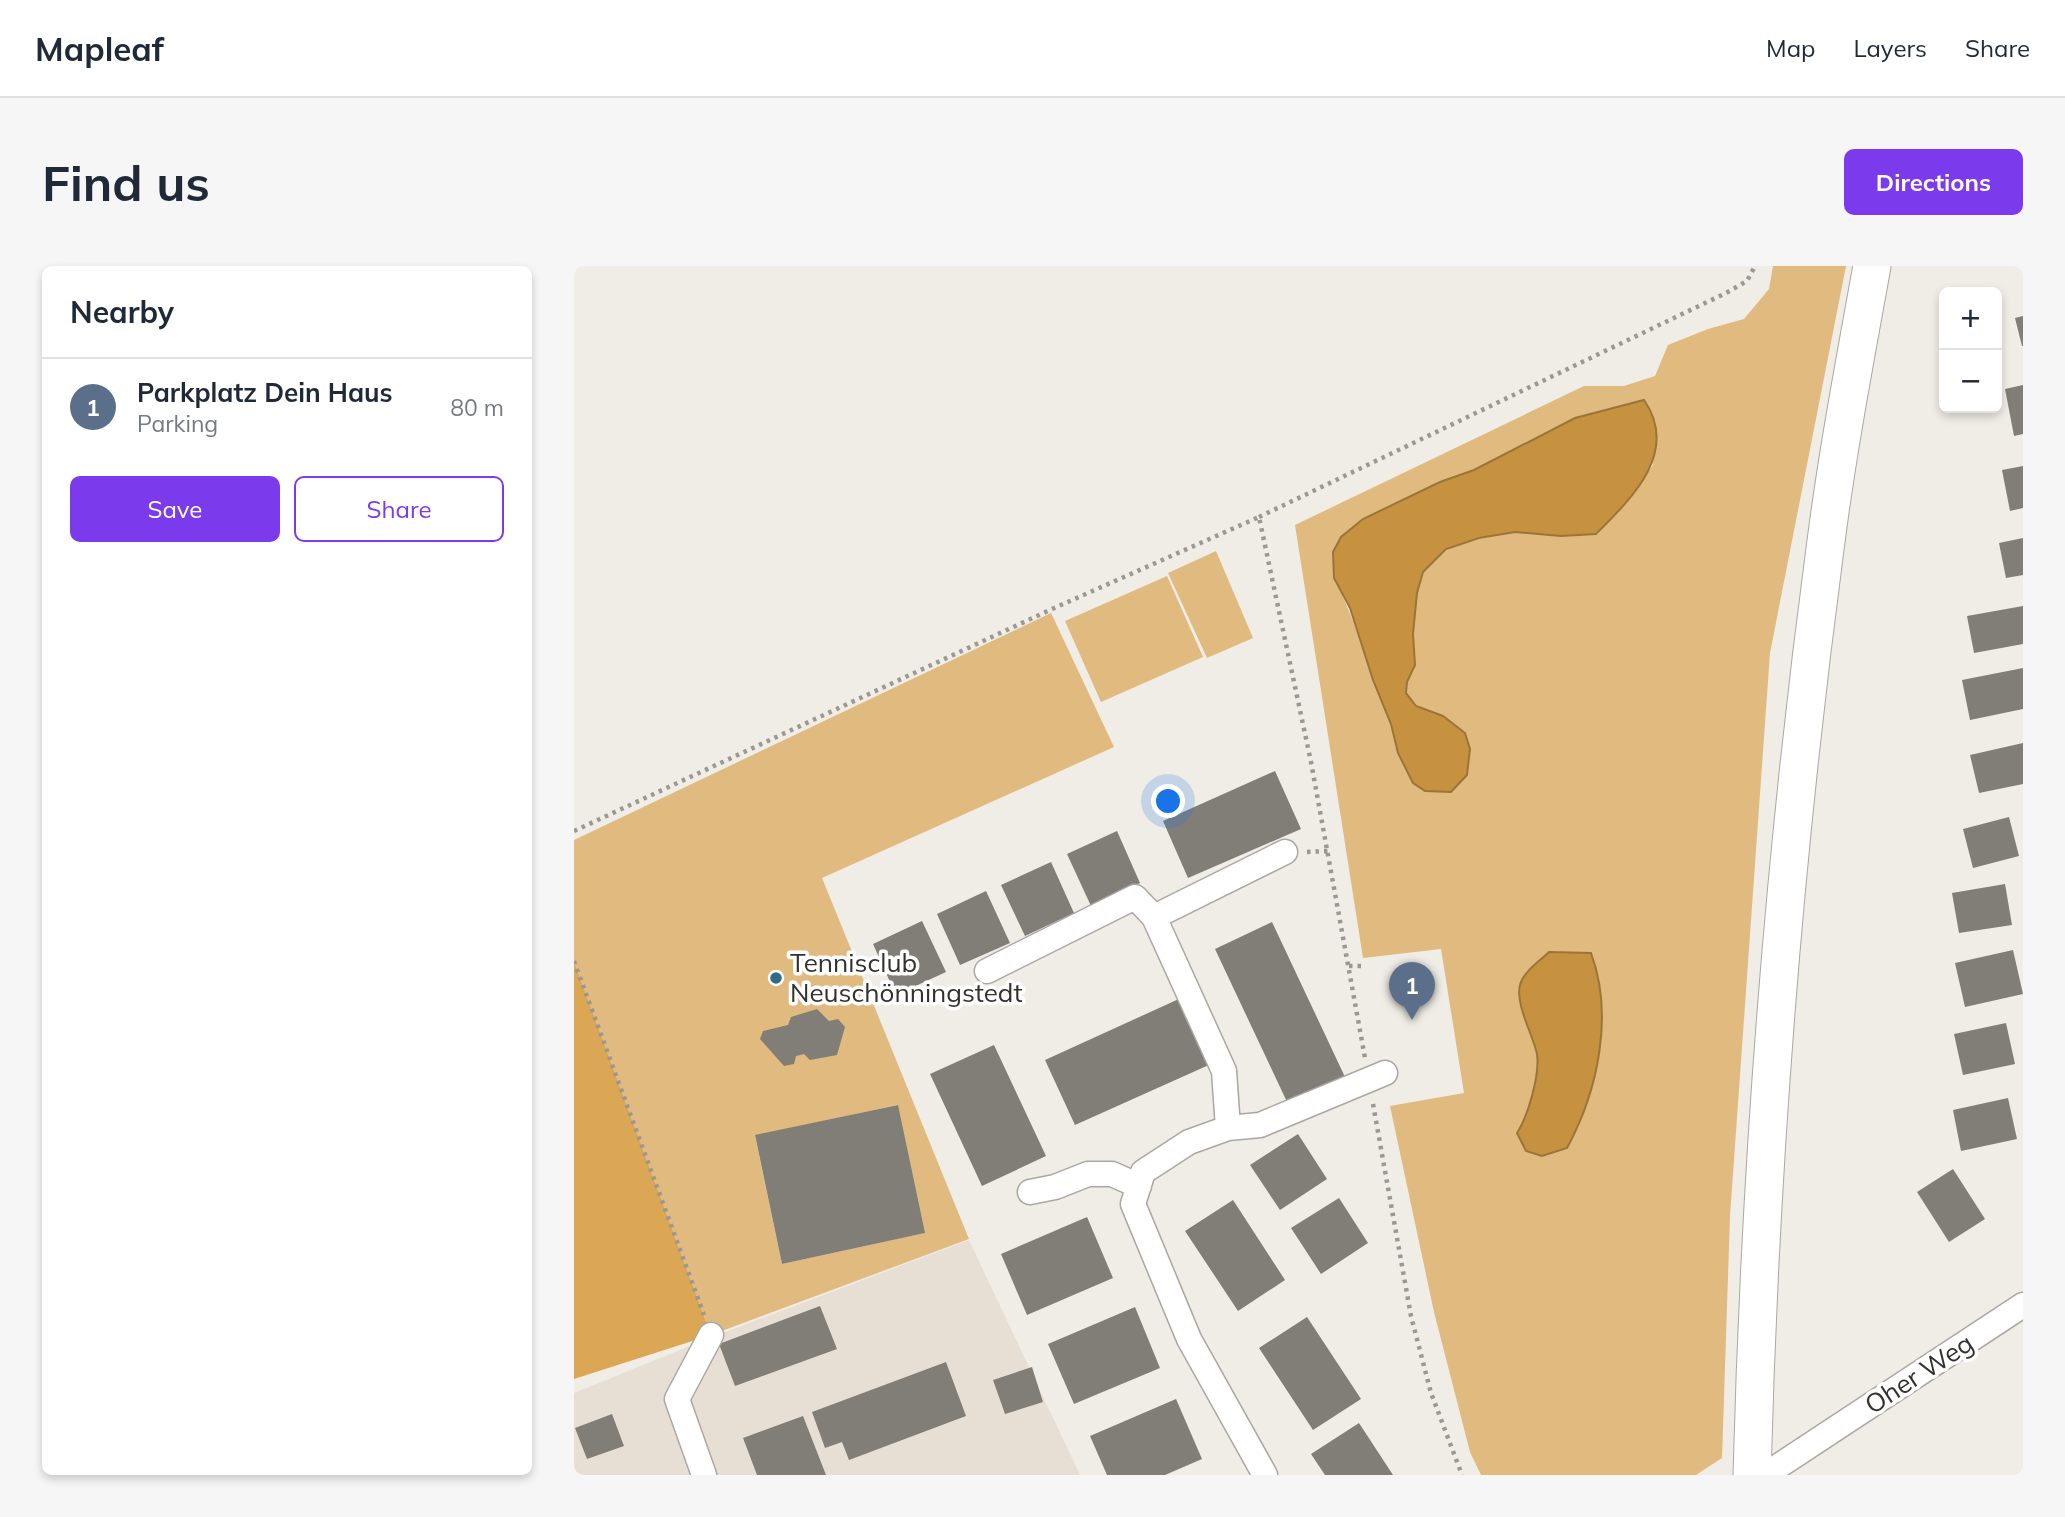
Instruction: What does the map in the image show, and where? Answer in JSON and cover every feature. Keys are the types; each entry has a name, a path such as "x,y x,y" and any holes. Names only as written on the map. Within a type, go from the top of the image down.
{"highway":[{"path":"1752,1475 1764,1189 1783,930 1825,548 1872,266"}],"street":[{"path":"1154,917 1285,852"},
{"path":"987,971 1135,897 1154,917 1224,1071 1228,1128"},
{"path":"1265,1475 1189,1339 1133,1204 1143,1172 1189,1142 1228,1128 1259,1125 1377,1077"},
{"path":"1030,1192 1055,1187 1088,1174 1112,1174 1139,1186"},
{"name":"Oher Weg","path":"1765,1475 2023,1305"},
{"path":"704,1475 677,1399 711,1335"}],"path":[{"path":"574,831 1259,517 1726,293 1747,281 1755,266"},
{"path":"1259,517 1311,762 1349,967 1377,1077 1411,1315 1431,1392 1461,1475"},
{"path":"574,961 711,1335"},
{"path":"1349,967 1364,966"}],"shaded area":[{"path":"1773,266 1846,266 1770,653 1730,1216 1722,1458 1696,1475 1481,1475 1470,1452 1434,1312 1390,1106 1464,1093 1441,949 1363,958 1295,525 1584,386 1624,386 1655,376 1668,345 1708,329 1744,319 1769,289","holes":["1644,400 1653,465 1618,512 1561,536 1515,532 1446,549 1423,572 1417,593 1413,634 1415,665 1407,682 1406,693 1416,706 1443,716 1391,724 1334,578 1408,499 1440,482 1474,470 1575,418","1521,1003 1596,1067 1579,1126 1567,1148 1526,1151 1517,1134 1526,1119 1537,1077 1537,1055"]},
{"path":"1644,400 1654,419 1657,438 1654,456 1636,489 1596,534 1561,536 1515,532 1479,538 1446,549 1423,572 1417,593 1413,634 1415,665 1407,682 1406,693 1416,706 1443,716 1465,733 1470,749 1467,775 1451,792 1425,791 1413,783 1398,753 1391,724 1373,680 1350,608 1334,578 1333,552 1341,537 1363,519 1440,482 1474,470 1575,418"},
{"path":"1216,551 1253,638 1207,658 1168,573"},
{"path":"1167,576 1203,657 1101,702 1065,621"},
{"name":"Tennisclub Neuschönningstedt","path":"1051,613 1114,747 822,878 969,1239 711,1335 574,961 574,840","holes":["897,1105 924,1233 782,1264 755,1136"]},
{"path":"1549,952 1591,953 1598,977 1602,1027 1594,1078 1578,1126 1567,1148 1542,1156 1526,1151 1517,1133 1532,1095 1537,1073 1537,1054 1519,993 1525,976"},
{"path":"574,961 711,1335 574,1379"},
{"path":"969,1240 1080,1475 574,1475 574,1393 712,1337"}],"building":[{"path":"2023,316 2023,346 2022,346 2015,318"},
{"path":"2023,385 2023,434 2014,436 2005,389"},
{"path":"2023,466 2023,508 2010,511 2002,470"},
{"path":"2023,538 2023,575 2006,578 1999,543"},
{"path":"2023,606 2023,644 1974,653 1967,616"},
{"path":"2023,668 2023,709 1970,720 1962,680"},
{"path":"2023,743 2023,784 1979,793 1970,755"},
{"path":"1275,771 1301,829 1188,878 1163,821"},
{"path":"2009,817 2019,856 1973,868 1963,829"},
{"path":"1117,831 1140,883 1091,906 1067,854"},
{"path":"1051,862 1074,913 1025,936 1001,885"},
{"path":"2005,884 2012,925 1959,933 1952,893"},
{"path":"986,891 1010,943 960,965 937,914"},
{"path":"922,921 946,972 896,995 873,944"},
{"path":"1272,922 1345,1077 1288,1104 1215,949"},
{"path":"2013,950 2023,994 1965,1007 1955,963"},
{"path":"1181,998 1211,1064 1075,1125 1045,1060"},
{"path":"817,1009 829,1021 838,1019 845,1027 837,1055 810,1060 804,1054 796,1056 794,1064 784,1066 760,1039 763,1031 788,1025 791,1017"},
{"path":"2006,1023 2015,1064 1963,1075 1954,1034"},
{"path":"994,1045 1046,1156 982,1186 930,1074"},
{"path":"2008,1098 2017,1139 1961,1151 1953,1110"},
{"path":"898,1105 925,1233 782,1264 755,1135"},
{"path":"1298,1134 1327,1179 1280,1210 1250,1165"},
{"path":"1953,1169 1985,1219 1949,1242 1917,1192"},
{"path":"1339,1198 1368,1243 1321,1274 1291,1228"},
{"path":"1233,1200 1285,1280 1238,1311 1185,1231"},
{"path":"1087,1217 1113,1278 1027,1315 1001,1254"},
{"path":"820,1306 837,1349 735,1386 719,1344"},
{"path":"1135,1307 1160,1368 1074,1404 1048,1344"},
{"path":"1307,1317 1361,1399 1313,1430 1259,1348"},
{"path":"946,1362 966,1416 849,1460 842,1442 825,1448 812,1412"},
{"path":"1032,1367 1043,1402 1005,1414 993,1380"},
{"path":"1176,1399 1202,1459 1165,1475 1107,1475 1090,1436"},
{"path":"612,1414 624,1446 587,1459 575,1428"},
{"path":"803,1416 826,1475 757,1475 743,1438"},
{"path":"1359,1423 1393,1475 1325,1475 1311,1454"}],"place":[{"name":"Tennisclub Neuschönningstedt","path":"776,978"},
{"name":"Parkplatz Dein Haus","path":"1412,1020"}]}
